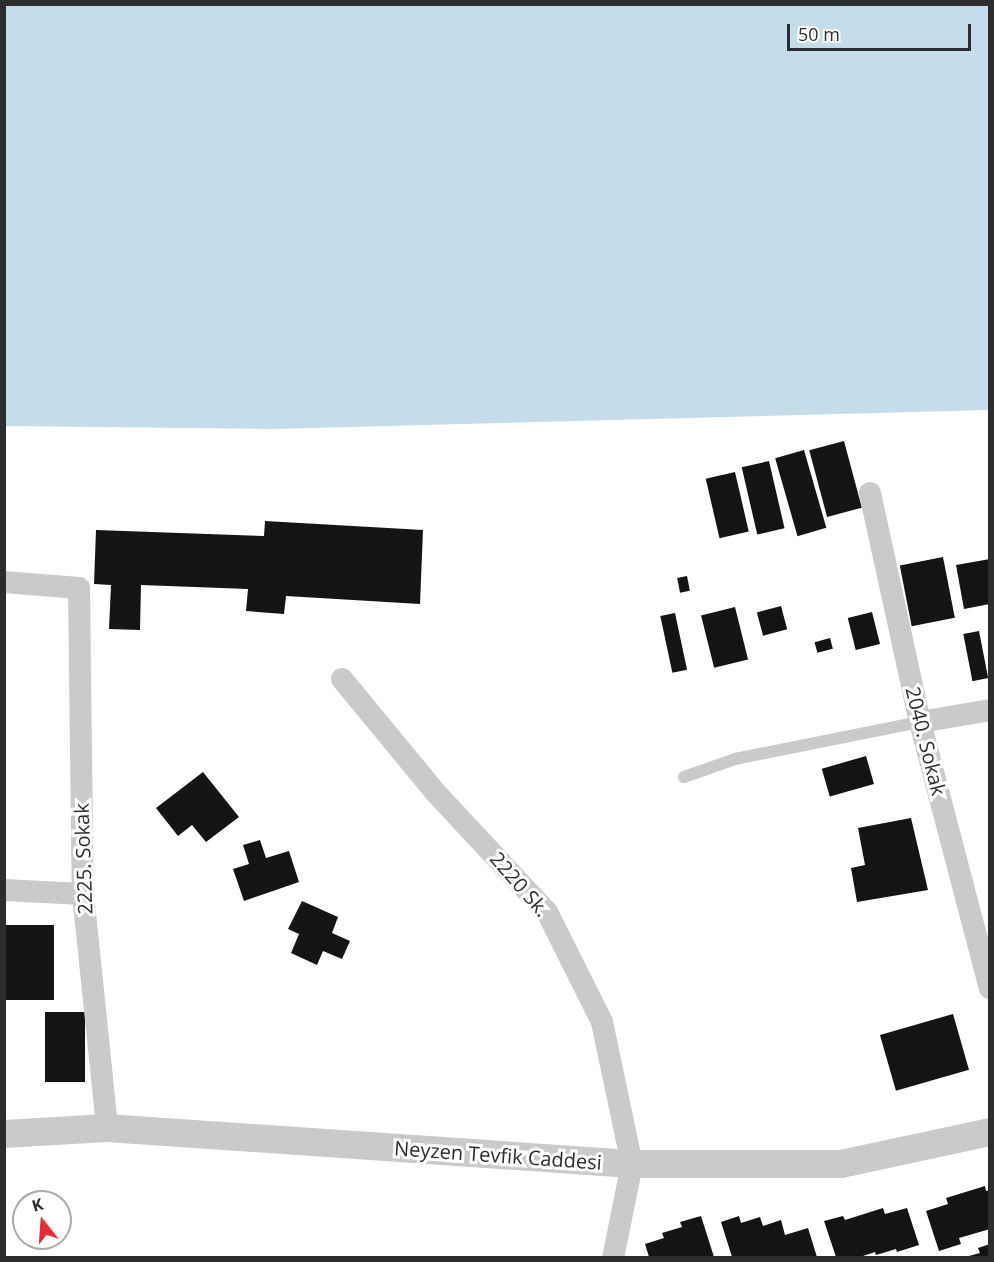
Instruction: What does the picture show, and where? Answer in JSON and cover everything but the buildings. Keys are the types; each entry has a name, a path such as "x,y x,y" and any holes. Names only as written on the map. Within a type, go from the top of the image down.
{"street":[{"name":"2040. Sokak","path":"870,493 920,722 990,988"},
{"name":"2225. Sokak","path":"4,582 79,588 82,894 107,1128"},
{"name":"2220 Sk.","path":"342,679 435,792 547,912 602,1022 632,1164"},
{"path":"920,722 990,710"},
{"path":"4,890 82,894"},
{"name":"Neyzen Tevfik Caddesi","path":"4,1134 107,1128 632,1164 841,1164 990,1132"},
{"path":"613,1257 632,1164"}],"lane":[{"path":"684,777 735,759 920,722"}],"water":[{"path":"5,4 989,5 989,410 275,429 5,426"}]}
